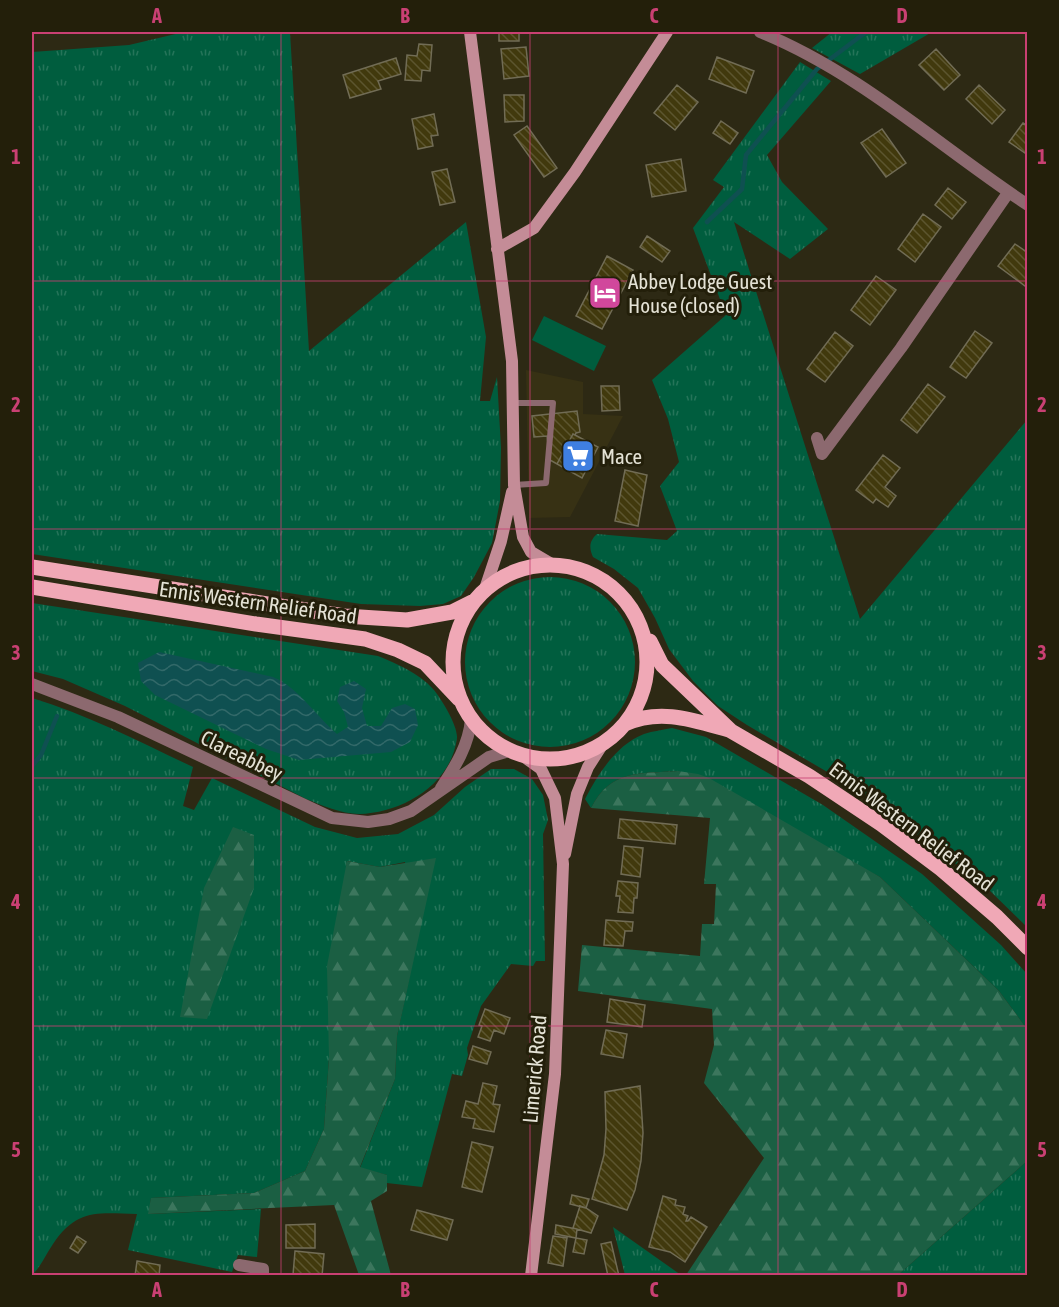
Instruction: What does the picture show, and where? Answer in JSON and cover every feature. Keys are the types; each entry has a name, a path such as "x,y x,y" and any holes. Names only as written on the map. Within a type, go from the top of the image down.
{"main road":[{"path":"470,32 512,361 514,485 524,537 531,552 553,565 579,570 603,580 631,606 641,625 647,646 648,668 644,690 625,724 604,742 588,767 577,794 563,864"},
{"path":"497,249 534,228 575,172 667,32"},
{"path":"485,589 501,541 514,485"},
{"path":"553,565 513,574 485,589 472,602 457,631 453,650 453,670 459,699 471,719 489,736 541,770 555,798 563,864"},
{"name":"Ennis Western Relief Road","path":"32,567 345,616 407,620 452,612 472,602"},
{"name":"Ennis Western Relief Road","path":"32,587 256,624 365,639 399,650 425,663 459,699"},
{"name":"Ennis Western Relief Road","path":"641,625 662,665 731,731 809,776 881,824 941,869 997,917 1028,948"},
{"name":"Ennis Western Relief Road","path":"625,724 639,718 661,715 682,717 731,731"},
{"path":"516,753 555,758 604,742"},
{"name":"Limerick Road","path":"531,1275 555,1074 563,864"}],"street":[{"path":"760,32 787,43 832,68 1028,205"},
{"path":"817,438 822,454 901,348 1008,192"},
{"name":"Clareabbey","path":"32,684 118,717 332,818 368,822 389,819 411,811 489,757 516,753"},
{"name":"Clareabbey","path":"437,794 456,765 470,734 471,719"},
{"path":"239,1265 263,1269 263,1275"}],"lane":[{"path":"513,403 553,403 546,483 514,485"}],"shaded area":[{"path":"526,370 583,382 583,414 623,416 570,517 529,518"}],"green space":[{"path":"184,32 290,32 309,351 466,222 486,337 480,401 490,401 497,377 501,448 500,501 492,543 461,596 443,604 420,606 361,604 32,554 32,52 129,45"},
{"path":"832,32 932,32 860,74 812,48"},
{"path":"800,62 831,81 767,155 782,182 828,229 790,259 734,222 860,619 1027,420 1027,927 985,886 853,787 718,706 693,681 669,649 638,588 614,569 593,557 591,551 591,542 597,534 667,540 677,531 660,486 679,462 668,419 652,380 726,315 693,228 724,187 713,180"},
{"path":"544,316 606,346 594,371 532,340"},
{"path":"550,577 583,583 610,602 629,629 635,662 629,695 610,722 583,741 550,747 517,741 490,722 471,695 465,662 471,629 490,602 517,583"},
{"path":"32,603 378,656 414,674 436,693 457,733 453,755 435,782 422,793 392,808 359,814 325,806 306,799 125,706 63,679 32,671"},
{"path":"32,698 94,721 193,767 183,806 194,810 212,778 315,827 357,838 398,834 434,815 465,787 491,769 514,769 532,779 543,795 548,820 543,834 545,961 536,961 533,966 511,964 481,1006 467,1048 468,1055 462,1076 452,1074 422,1187 387,1183 387,1175 360,1168 395,1079 397,1036 414,955 405,862 380,867 347,861 324,1129 305,1171 254,1193 151,1198 149,1214 261,1209 257,1257 238,1255 232,1272 128,1250 137,1214 111,1213 89,1215 71,1224 62,1232 32,1275"},
{"path":"672,728 706,737 823,805 922,874 1001,945 1027,974 1027,1029 999,991 880,877 678,771 639,774 617,780 599,795 591,808 585,799 602,770 616,753 644,734"},
{"path":"678,771 709,778 880,877 999,991 1027,1029 1027,1161 898,1275 686,1275 764,1158 704,1083 714,1045 712,1009 578,991 582,945 700,956 702,924 714,924 716,884 704,884 710,818 591,808 599,795 617,780 639,774"},
{"path":"233,827 254,835 254,888 207,1019 180,1017 204,888"},
{"path":"436,858 397,1036 395,1079 360,1167 387,1175 387,1191 371,1201 391,1275 359,1275 334,1205 148,1214 151,1198 254,1193 305,1171 324,1129 329,1058 327,966 347,861 380,867"},
{"path":"1027,1161 1027,1275 898,1275"},
{"path":"613,1227 681,1275 625,1275"}],"water":[{"path":"159,652 273,677 299,695 337,734 348,727 344,712 337,701 340,687 354,681 366,689 362,708 367,726 381,726 392,708 405,704 415,709 418,725 410,742 391,752 299,760 266,749 155,695 141,681 138,663"}],"building":[{"path":"499,32 519,32 519,41 499,41"},
{"path":"419,44 432,45 430,71 422,70 421,81 405,80 407,55 417,56"},
{"path":"526,47 529,76 504,79 501,49"},
{"path":"936,49 960,75 944,90 919,65"},
{"path":"717,57 754,71 746,93 709,79"},
{"path":"396,58 401,74 378,81 381,89 350,98 343,75"},
{"path":"677,85 698,102 675,130 654,113"},
{"path":"979,85 1005,110 992,124 966,99"},
{"path":"504,95 524,95 524,121 505,122"},
{"path":"434,114 438,135 431,136 433,146 418,149 412,119"},
{"path":"721,121 738,133 730,144 713,133"},
{"path":"1023,123 1028,126 1028,155 1009,142"},
{"path":"527,126 557,168 544,177 514,135"},
{"path":"882,129 906,163 886,177 861,143"},
{"path":"681,159 686,191 652,197 646,165"},
{"path":"447,169 455,202 440,205 432,172"},
{"path":"948,188 966,202 952,219 935,205"},
{"path":"923,214 941,227 915,262 898,249"},
{"path":"647,236 670,251 662,262 640,247"},
{"path":"1015,244 1028,253 1028,283 1025,286 998,266"},
{"name":"Abbey Lodge Guest House (closed)","path":"607,256 633,270 602,329 576,316"},
{"path":"876,276 896,290 870,325 851,310"},
{"path":"975,331 992,343 966,378 950,367"},
{"path":"835,332 853,346 825,382 807,369"},
{"path":"928,384 945,397 917,433 901,420"},
{"path":"601,386 619,386 620,410 602,411"},
{"path":"577,411 580,432 573,434 557,464 550,460 547,436 534,437 532,416"},
{"name":"Mace","path":"573,434 598,447 582,478 557,464"},
{"path":"883,455 900,468 885,487 896,496 888,507 876,499 873,503 856,490"},
{"path":"625,470 647,475 638,526 615,521"},
{"path":"620,819 677,825 675,844 618,838"},
{"path":"624,846 643,848 640,877 621,874"},
{"path":"618,881 638,883 633,913 618,912 620,896 616,896"},
{"path":"606,920 633,922 632,931 625,931 623,946 604,945"},
{"path":"610,999 645,1005 642,1027 607,1022"},
{"path":"485,1009 510,1018 504,1034 494,1030 490,1041 478,1037 482,1026 479,1025"},
{"path":"606,1030 627,1034 623,1058 601,1054"},
{"path":"473,1046 491,1052 487,1064 469,1059"},
{"path":"483,1083 497,1086 493,1104 500,1105 494,1132 473,1128 475,1119 462,1117 466,1101 478,1104"},
{"path":"640,1086 643,1133 641,1161 635,1190 627,1210 592,1199 604,1155 605,1092"},
{"path":"472,1142 493,1147 482,1192 462,1187"},
{"path":"572,1195 589,1199 586,1208 570,1204"},
{"path":"663,1196 676,1200 675,1205 685,1207 683,1214 688,1216 686,1221 691,1217 707,1227 685,1262 670,1252 649,1247"},
{"path":"580,1206 598,1216 591,1233 573,1228"},
{"path":"417,1210 453,1220 447,1240 411,1230"},
{"path":"315,1224 315,1248 286,1248 286,1225"},
{"path":"556,1225 577,1229 576,1238 555,1234"},
{"path":"77,1236 86,1242 78,1253 70,1248"},
{"path":"553,1236 567,1238 563,1266 548,1263"},
{"path":"576,1238 587,1240 584,1254 573,1252"},
{"path":"611,1242 619,1276 608,1276 601,1244"},
{"path":"295,1251 324,1254 322,1276 293,1275"},
{"path":"137,1261 160,1265 159,1276 135,1276"}],"waterway":[{"path":"707,222 742,189 746,155 817,69 866,32"},
{"path":"32,766 41,755 57,716"}],"place":[{"name":"Abbey Lodge Guest House (closed)","path":"605,293"},
{"name":"Mace","path":"578,456"}]}
